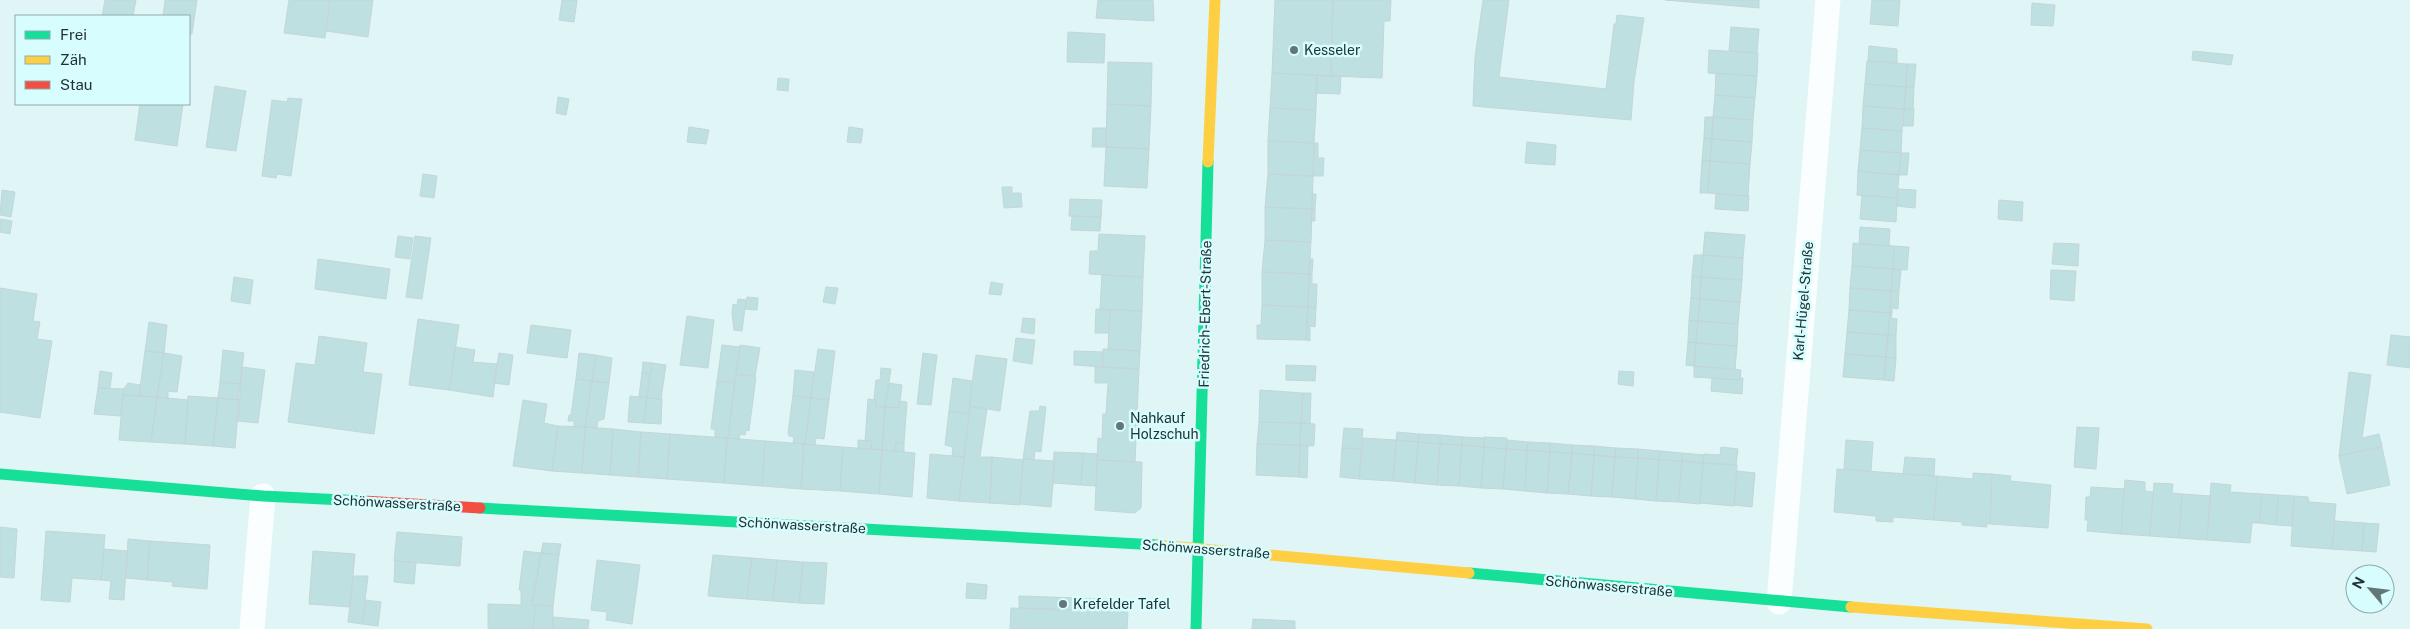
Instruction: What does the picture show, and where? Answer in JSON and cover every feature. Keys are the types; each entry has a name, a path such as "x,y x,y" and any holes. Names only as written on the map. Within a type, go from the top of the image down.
{"street":[{"name":"Friedrich-Ebert-Straße","path":"1196,629 1200,547 1209,100 1215,0"},
{"name":"Karl-Hügel-Straße","path":"1779,602 1828,0"},
{"name":"Schönwasserstraße","path":"0,474 263,496 1200,547 1779,602 2147,629"},
{"path":"252,629 263,496"}],"building":[{"path":"105,0 136,0 133,15 102,15"},
{"path":"165,0 197,0 192,34 190,34 190,15 163,15"},
{"path":"289,0 330,0 325,38 284,33"},
{"path":"330,0 373,0 368,37 326,31"},
{"path":"562,0 577,0 574,22 559,20"},
{"path":"1098,0 1153,0 1154,21 1096,18"},
{"path":"1275,0 1333,0 1331,76 1272,73"},
{"path":"1333,0 1391,0 1390,21 1384,21 1382,78 1331,76"},
{"path":"1483,0 1509,0 1499,77 1606,89 1614,24 1616,24 1617,15 1644,18 1634,81 1631,120 1473,106 1475,57"},
{"path":"1665,0 1759,0 1759,8"},
{"path":"1872,0 1900,0 1898,26 1870,24"},
{"path":"2032,3 2055,5 2053,26 2031,25"},
{"path":"1731,27 1759,29 1757,53 1729,51"},
{"path":"1068,32 1105,34 1104,63 1067,62"},
{"path":"1869,46 1897,49 1897,63 1868,61"},
{"path":"1709,50 1758,53 1757,76 1708,73"},
{"path":"2193,51 2233,55 2231,65 2192,60"},
{"path":"1867,61 1907,64 1906,87 1865,84"},
{"path":"1108,62 1152,63 1151,106 1107,104"},
{"path":"1907,64 1916,64 1914,87 1906,87"},
{"path":"1272,73 1317,75 1316,110 1270,108"},
{"path":"1716,73 1757,76 1755,98 1715,95"},
{"path":"1317,75 1341,76 1340,94 1316,93"},
{"path":"778,78 789,79 788,91 777,90"},
{"path":"1865,84 1906,87 1904,109 1863,106"},
{"path":"215,86 246,91 236,151 206,147"},
{"path":"1906,87 1914,87 1913,109 1904,109"},
{"path":"1715,95 1755,98 1753,120 1713,117"},
{"path":"558,97 569,99 566,115 556,113"},
{"path":"288,98 302,99 291,176 277,174 276,178 262,176 272,100 287,102"},
{"path":"1107,104 1151,106 1149,149 1106,147"},
{"path":"140,105 183,105 177,146 135,140"},
{"path":"1863,106 1904,109 1902,131 1862,128"},
{"path":"1270,108 1316,110 1314,143 1268,141"},
{"path":"1904,109 1914,109 1913,126 1903,126"},
{"path":"1705,117 1713,117 1712,139 1704,138"},
{"path":"1713,117 1753,120 1752,142 1712,139"},
{"path":"689,127 709,130 706,144 687,142"},
{"path":"849,127 863,129 861,143 847,142"},
{"path":"1093,128 1106,128 1106,147 1092,147"},
{"path":"1862,128 1902,131 1901,153 1860,150"},
{"path":"1704,138 1712,139 1710,161 1702,160"},
{"path":"1712,139 1752,142 1750,164 1710,161"},
{"path":"1268,141 1314,143 1313,176 1268,174"},
{"path":"1527,142 1556,145 1555,165 1525,163"},
{"path":"1314,143 1318,143 1318,157 1314,157"},
{"path":"1106,147 1149,149 1147,188 1104,186"},
{"path":"1860,150 1901,153 1899,175 1858,171"},
{"path":"1901,153 1909,153 1907,175 1899,175"},
{"path":"1314,158 1324,158 1323,176 1313,176"},
{"path":"1702,160 1710,161 1708,193 1700,193"},
{"path":"1710,161 1750,164 1748,196 1708,193"},
{"path":"1858,171 1899,175 1897,198 1857,195"},
{"path":"423,174 437,176 434,198 420,196"},
{"path":"1268,174 1313,176 1312,209 1265,207"},
{"path":"1002,187 1012,187 1012,193 1021,193 1022,207 1004,208"},
{"path":"1898,189 1916,190 1915,208 1897,206"},
{"path":"2,190 15,192 11,217 0,215"},
{"path":"1312,194 1316,194 1315,209 1312,209"},
{"path":"1716,194 1749,196 1748,211 1715,209"},
{"path":"1862,195 1897,198 1896,222 1860,219"},
{"path":"1070,199 1102,200 1101,217 1069,216"},
{"path":"1999,200 2023,202 2022,221 1998,219"},
{"path":"1265,207 1312,209 1311,242 1265,240"},
{"path":"1312,209 1315,209 1315,221 1311,221"},
{"path":"1072,216 1101,217 1100,231 1071,230"},
{"path":"0,219 12,221 10,234 0,232"},
{"path":"1860,227 1890,229 1889,246 1859,244"},
{"path":"1705,232 1745,235 1743,258 1703,255"},
{"path":"1099,234 1145,236 1143,277 1089,274 1090,251 1098,251"},
{"path":"398,236 413,238 410,259 395,257"},
{"path":"415,236 431,238 422,299 406,297"},
{"path":"1265,240 1311,242 1309,274 1262,272"},
{"path":"1853,243 1894,246 1893,269 1852,266"},
{"path":"2054,243 2079,244 2078,266 2052,264"},
{"path":"1894,246 1909,247 1907,270 1893,269"},
{"path":"1694,255 1703,255 1701,277 1692,276"},
{"path":"1703,255 1743,258 1742,280 1701,277"},
{"path":"318,259 390,269 386,299 315,289"},
{"path":"1310,259 1313,259 1312,274 1309,274"},
{"path":"1852,266 1893,269 1891,291 1850,288"},
{"path":"1893,269 1901,270 1899,291 1891,291"},
{"path":"2051,270 2076,271 2074,301 2050,299"},
{"path":"1262,272 1309,274 1308,307 1262,305"},
{"path":"1309,274 1312,274 1312,284 1317,284 1316,308 1308,307"},
{"path":"1102,275 1143,277 1142,311 1100,309"},
{"path":"1692,276 1701,277 1700,299 1691,298"},
{"path":"234,277 253,280 250,304 231,301"},
{"path":"1701,277 1742,280 1740,302 1700,299"},
{"path":"991,282 1003,284 1001,295 989,294"},
{"path":"826,287 838,288 835,304 823,302"},
{"path":"0,288 37,294 33,321 40,322 37,339 52,341 40,418 0,412"},
{"path":"1850,288 1891,291 1890,313 1849,310"},
{"path":"1891,291 1899,291 1898,309 1892,308 1892,313 1890,313"},
{"path":"747,297 758,298 757,310 745,309"},
{"path":"1691,298 1700,299 1698,321 1689,320"},
{"path":"738,299 746,300 742,331 734,330 733,304 737,305"},
{"path":"1700,299 1740,302 1738,324 1698,321"},
{"path":"1262,305 1308,307 1306,340 1257,339 1257,325 1261,325"},
{"path":"1308,307 1316,308 1315,327 1310,326 1310,341 1306,340"},
{"path":"1096,309 1110,310 1109,333 1095,333"},
{"path":"1110,310 1142,311 1140,351 1108,349"},
{"path":"1849,310 1890,313 1888,335 1847,332"},
{"path":"1890,313 1892,313 1891,318 1897,319 1896,335 1888,335"},
{"path":"687,316 714,320 708,368 680,365"},
{"path":"1023,318 1035,319 1034,334 1021,332"},
{"path":"418,319 459,325 449,390 409,385"},
{"path":"1689,320 1698,321 1696,343 1688,342"},
{"path":"1698,321 1738,324 1737,346 1696,343"},
{"path":"149,322 167,325 164,353 145,351"},
{"path":"531,325 571,330 567,358 527,353"},
{"path":"1847,332 1888,335 1886,357 1845,354"},
{"path":"1888,335 1896,335 1896,358 1886,357"},
{"path":"2391,335 2410,337 2410,368 2387,365"},
{"path":"319,336 367,343 363,372 382,374 374,434 288,422 296,363 315,365"},
{"path":"1016,338 1035,340 1032,364 1013,361"},
{"path":"1688,342 1696,343 1694,366 1686,365"},
{"path":"1696,343 1737,346 1735,369 1694,366"},
{"path":"722,345 740,347 735,383 717,381"},
{"path":"740,345 760,348 755,376 736,374"},
{"path":"455,347 475,350 473,362 497,364 493,397 449,390"},
{"path":"818,349 835,351 829,400 811,398"},
{"path":"1103,349 1140,351 1139,369 1103,367"},
{"path":"223,350 244,353 240,384 220,382"},
{"path":"145,351 164,353 157,397 139,396"},
{"path":"1074,351 1103,352 1103,367 1074,365"},
{"path":"164,353 182,356 177,392 168,391 168,398 157,397"},
{"path":"499,353 513,355 509,385 494,383"},
{"path":"579,353 596,355 592,381 576,379"},
{"path":"923,353 937,355 931,405 917,404"},
{"path":"1845,354 1886,357 1884,380 1843,377"},
{"path":"596,355 612,358 609,383 592,381"},
{"path":"976,355 1007,359 1000,411 969,406"},
{"path":"1886,357 1896,358 1894,381 1884,380"},
{"path":"643,362 652,363 650,374 642,372"},
{"path":"652,363 666,365 661,399 647,398"},
{"path":"1286,365 1316,366 1315,381 1286,380"},
{"path":"1694,366 1741,370 1740,380 1694,377"},
{"path":"242,367 265,370 258,423 238,421"},
{"name":"Nahkauf Holzschuh","path":"1095,367 1139,369 1135,462 1097,460 1098,438 1102,439 1103,414 1106,414 1108,383 1095,383"},
{"path":"881,368 891,369 885,407 876,407 876,400 874,399 876,380 880,380"},
{"path":"795,370 814,372 811,398 793,395"},
{"path":"100,371 112,373 110,388 98,388"},
{"path":"1619,371 1634,372 1633,386 1618,384"},
{"path":"642,372 650,374 647,398 639,397"},
{"path":"2349,372 2371,375 2362,438 2379,434 2382,446 2339,456"},
{"path":"736,374 756,377 749,431 746,430 745,435 740,434 739,439 728,438"},
{"path":"953,378 972,381 969,414 949,411"},
{"path":"1712,378 1740,380 1740,378 1743,378 1742,394 1711,391"},
{"path":"576,379 592,381 585,427 574,427 574,421 568,421 569,415 571,415"},
{"path":"592,381 609,383 604,419 598,421 597,428 585,427"},
{"path":"717,381 735,383 728,438 715,437 715,429 711,429"},
{"path":"220,382 240,384 238,400 218,398"},
{"path":"128,383 140,385 139,396 124,395 124,389"},
{"path":"889,383 902,385 899,408 885,407"},
{"path":"98,388 124,389 121,416 94,414"},
{"path":"1260,390 1303,393 1301,423 1259,422"},
{"path":"1303,393 1311,393 1310,424 1301,423"},
{"path":"123,395 157,397 151,442 119,440"},
{"path":"793,395 811,398 805,444 793,443 794,437 789,436 788,433"},
{"path":"188,396 218,398 213,446 185,444"},
{"path":"630,396 647,398 644,423 628,422"},
{"path":"157,397 188,400 185,444 151,442"},
{"path":"218,398 239,400 235,448 213,446"},
{"path":"647,398 662,399 661,424 644,423"},
{"path":"811,398 829,400 824,439 816,438 815,445 805,444"},
{"path":"868,399 876,400 876,407 885,407 882,450 871,449 872,441 865,441"},
{"path":"523,400 547,404 544,423 558,426 552,471 513,466"},
{"path":"900,401 907,402 904,443 896,443 895,451 882,450 885,407 899,408"},
{"path":"1040,406 1046,407 1041,452 1035,451 1034,460 1023,459 1030,411 1039,411"},
{"path":"970,407 987,409 980,457 992,457 990,503 959,501"},
{"path":"949,411 969,414 964,457 952,456 953,447 945,445"},
{"path":"1259,422 1301,423 1300,445 1257,444"},
{"path":"1301,423 1315,424 1314,446 1300,445"},
{"path":"558,426 585,427 582,473 552,471"},
{"path":"585,427 613,429 610,475 582,473"},
{"path":"2077,427 2099,428 2096,469 2074,467"},
{"path":"1344,428 1363,429 1361,449 1342,448"},
{"path":"613,429 641,432 638,477 610,475"},
{"path":"641,432 670,434 667,479 638,477"},
{"path":"1397,432 1419,434 1418,442 1396,440"},
{"path":"670,434 727,438 724,483 667,479"},
{"path":"1419,434 1440,435 1440,444 1418,442"},
{"path":"1440,435 1463,437 1462,445 1440,444"},
{"path":"1463,437 1484,438 1484,447 1462,445"},
{"path":"1484,437 1507,438 1506,449 1484,447"},
{"path":"727,438 765,441 762,486 724,483"},
{"path":"1363,438 1396,440 1393,481 1359,479"},
{"path":"858,440 872,441 871,449 858,449"},
{"path":"1396,440 1418,442 1415,483 1393,481"},
{"path":"1507,440 1528,442 1527,450 1506,449"},
{"path":"1846,440 1873,442 1871,471 1844,469"},
{"path":"765,441 804,444 801,489 762,486"},
{"path":"1418,442 1440,444 1437,485 1415,483"},
{"path":"1528,442 1550,443 1550,452 1527,450"},
{"path":"896,443 904,443 904,452 895,451"},
{"path":"1550,443 1572,445 1572,453 1550,452"},
{"path":"804,444 843,447 840,491 801,489"},
{"path":"1257,444 1300,445 1299,477 1256,475"},
{"path":"1440,444 1462,445 1459,486 1437,485"},
{"path":"1300,445 1308,446 1307,478 1299,477"},
{"path":"1462,445 1484,447 1481,488 1459,486"},
{"path":"1572,445 1594,446 1594,455 1572,453"},
{"path":"1594,446 1616,448 1615,457 1594,455"},
{"path":"843,447 882,450 879,494 840,491"},
{"path":"1484,447 1506,449 1503,489 1481,488"},
{"path":"1721,447 1738,449 1736,465 1703,463 1704,454 1720,455"},
{"path":"2382,447 2390,485 2347,494 2339,456"},
{"path":"1342,448 1361,449 1359,479 1340,477"},
{"path":"1616,448 1638,449 1638,458 1615,457"},
{"path":"1506,449 1527,450 1525,491 1503,489"},
{"path":"1638,449 1660,451 1659,460 1638,458"},
{"path":"882,450 915,453 912,497 879,494"},
{"path":"1527,450 1550,452 1547,493 1525,491"},
{"path":"1660,451 1682,453 1682,461 1659,460"},
{"path":"1054,452 1083,453 1081,485 1053,483"},
{"path":"1550,452 1572,453 1568,494 1547,493"},
{"path":"1083,453 1098,454 1096,486 1081,485"},
{"path":"1572,453 1594,455 1591,496 1568,494"},
{"path":"1682,453 1704,455 1703,463 1682,461"},
{"path":"930,454 964,457 959,501 927,498"},
{"path":"1594,455 1615,457 1612,497 1591,496"},
{"path":"992,457 1023,460 1020,505 990,503"},
{"path":"1615,457 1638,458 1635,499 1612,497"},
{"path":"1905,457 1935,459 1934,476 1903,474"},
{"path":"1638,458 1659,460 1656,501 1635,499"},
{"path":"1023,459 1055,461 1051,507 1020,504"},
{"path":"1097,460 1142,462 1141,508 1135,513 1095,510"},
{"path":"1659,460 1682,461 1678,502 1656,501"},
{"path":"1682,461 1703,463 1700,504 1678,502"},
{"path":"1703,463 1737,465 1734,506 1700,503"},
{"path":"1837,469 1937,476 1934,520 1893,517 1893,522 1876,521 1876,516 1834,512"},
{"path":"1737,471 1755,473 1752,507 1734,505"},
{"path":"1973,473 1992,474 1990,524 1987,523 1987,527 1962,525 1962,522 1934,520 1937,476 1973,479"},
{"path":"1992,474 2011,476 2010,481 2051,485 2048,528 1990,524"},
{"path":"2125,480 2145,482 2145,491 2153,492 2150,536 2121,534"},
{"path":"2154,483 2173,484 2172,493 2182,494 2179,538 2150,536"},
{"path":"2211,483 2231,485 2230,492 2262,494 2259,523 2252,523 2250,543 2207,540"},
{"path":"2091,487 2124,489 2121,534 2087,531 2088,520 2085,520 2086,497 2090,497"},
{"path":"2182,494 2211,496 2207,540 2179,538"},
{"path":"2262,494 2278,495 2276,525 2259,523"},
{"path":"2278,495 2294,496 2292,526 2276,525"},
{"path":"2294,496 2308,497 2309,502 2336,504 2332,549 2291,546"},
{"path":"2335,521 2364,523 2362,551 2332,549"},
{"path":"2364,523 2379,524 2376,552 2362,551"},
{"path":"0,527 17,529 14,578 0,577"},
{"path":"46,531 105,535 101,580 72,578 70,602 41,600"},
{"path":"397,532 462,537 460,566 394,561"},
{"path":"128,539 150,541 147,580 126,578"},
{"path":"150,541 210,545 207,589 172,586 173,582 147,580"},
{"path":"543,543 561,544 559,555 541,553"},
{"path":"104,549 127,551 124,600 109,599 111,581 101,580"},
{"path":"313,551 355,554 350,607 309,604"},
{"path":"524,551 541,553 532,605 535,605 533,629 488,629 488,604 521,605 521,590 519,590"},
{"path":"541,553 559,555 553,606 532,605"},
{"path":"713,555 752,558 747,599 708,596"},
{"path":"752,558 777,560 773,601 747,599"},
{"path":"597,560 640,565 632,624 606,620 607,612 591,610"},
{"path":"777,560 803,562 799,603 773,601"},
{"path":"395,561 416,563 414,584 394,582"},
{"path":"803,562 827,563 824,604 799,603"},
{"path":"353,576 368,576 362,624 348,622"},
{"path":"967,583 987,585 986,599 966,598"},
{"name":"Krefelder Tafel","path":"1019,596 1108,599 1107,611 1019,608"},
{"path":"366,600 381,602 378,626 362,624"},
{"path":"535,605 553,606 553,629 533,629"},
{"path":"1011,608 1128,612 1127,629 1010,629"},
{"path":"553,617 589,620 588,629 553,629"},
{"path":"1253,619 1295,621 1295,629 1252,629"}],"traffic: fast":[{"path":"1196,629 1208,162"},
{"path":"0,474 263,496 363,501"},
{"path":"480,508 1158,545"},
{"path":"1469,573 1851,607"}],"traffic: slow":[{"path":"1208,162 1215,0"},
{"path":"1158,545 1469,573"},
{"path":"1851,607 2147,629"}],"traffic: jam":[{"path":"363,501 480,508"}],"place":[{"name":"Kesseler","path":"1294,50"},
{"name":"Nahkauf Holzschuh","path":"1120,426"},
{"name":"Krefelder Tafel","path":"1063,604"}]}
